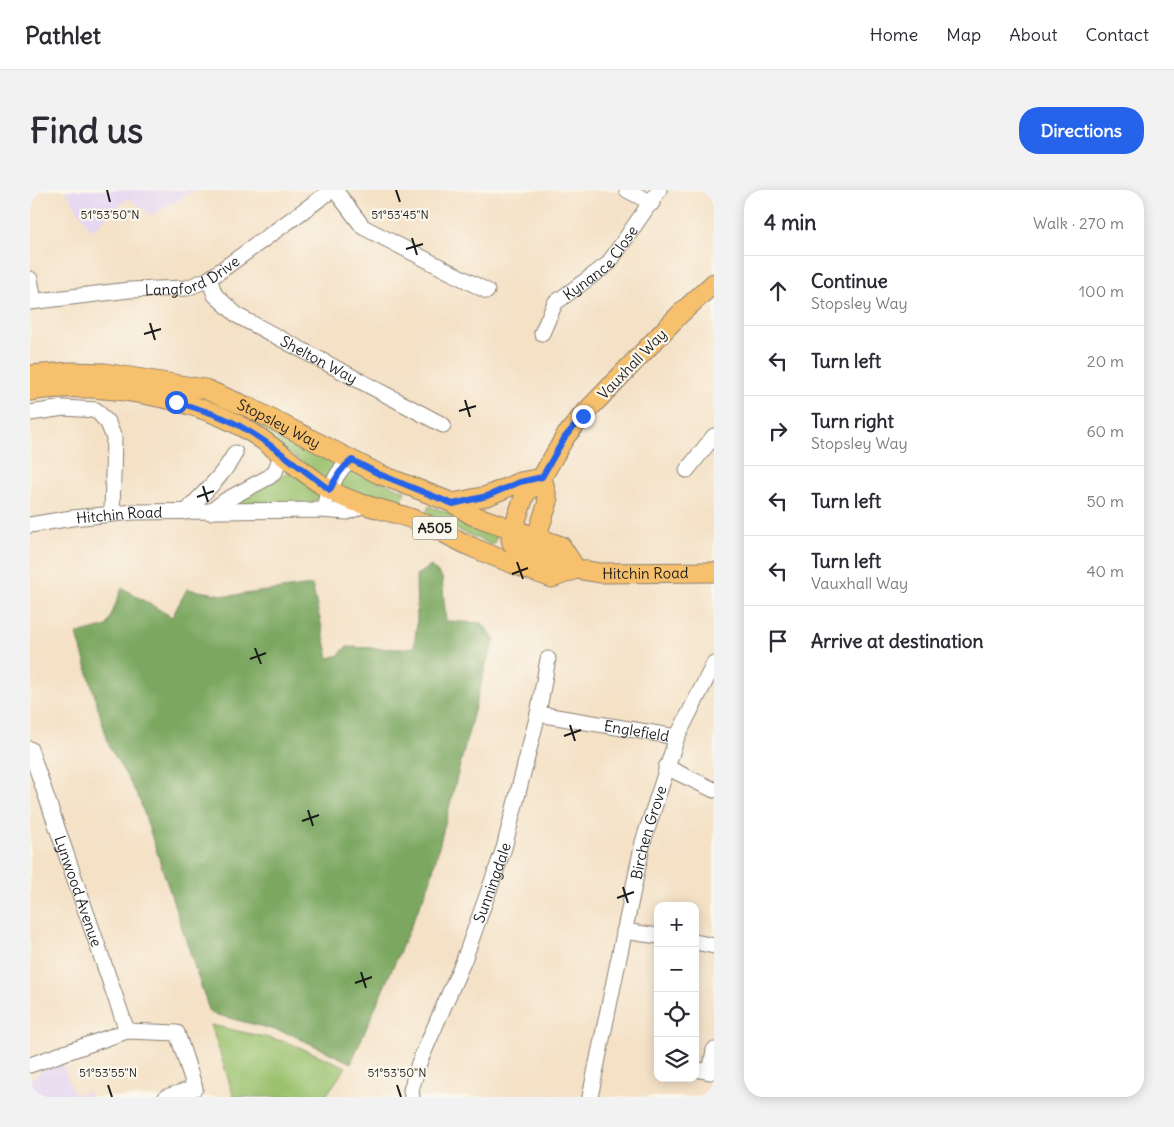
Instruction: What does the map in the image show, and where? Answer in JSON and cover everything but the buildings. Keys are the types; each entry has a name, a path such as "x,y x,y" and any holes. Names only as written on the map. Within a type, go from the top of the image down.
{"main road":[{"name":"Vauxhall Way","path":"513,529 525,494 542,477 565,437 680,314 714,283"},
{"name":"Stopsley Way","path":"30,374 106,373 205,389 250,408 379,474 453,504 472,515 513,529"},
{"name":"Stopsley Way","path":"30,390 76,388 141,394 200,410 243,428 261,439 330,490 421,522 471,547 501,559"},
{"name":"A505","path":"453,504 487,496 520,482 542,477"},
{"path":"501,559 520,557 531,545 548,502 542,477"},
{"path":"513,529 531,545 560,546 576,569"},
{"name":"Hitchin Road","path":"501,559 552,578 576,569 600,573 714,572"}],"street":[{"name":"Langford Drive","path":"32,301 129,290 187,288 209,279 333,190"},
{"path":"333,190 363,227 487,291"},
{"path":"626,190 656,196"},
{"name":"Kynance Close","path":"542,332 555,303 608,264 656,196"},
{"path":"30,279 32,301"},
{"name":"Shelton Way","path":"209,279 215,295 238,316 443,425"},
{"path":"30,413 64,408 96,410 108,423 114,438 112,513"},
{"path":"687,470 714,436"},
{"path":"186,512 226,469 235,453"},
{"path":"210,512 226,500 275,472 281,455"},
{"path":"320,510 335,479 344,466 352,460"},
{"name":"Hitchin Road","path":"30,525 112,513 320,510 347,512 366,504"},
{"name":"Sunningdale","path":"412,1097 411,1090 418,1063 464,960 504,848 538,714 548,659"},
{"name":"Birchen Grove","path":"590,1097 643,842 677,736 714,664"},
{"name":"Englefield","path":"538,714 677,736"},
{"name":"Lynwood Avenue","path":"30,749 36,791 127,1031"},
{"path":"666,767 714,790"},
{"path":"624,931 654,935"},
{"path":"699,943 714,946"},
{"path":"30,1066 127,1031 177,1033 195,1088 166,1097"},
{"path":"699,1070 710,1072 714,1050"}],"shaded area":[{"path":"65,190 196,190 152,215 128,198 92,231"},
{"path":"62,1062 74,1095 87,1091 89,1097 30,1097 30,1079 34,1078 41,1070"}],"green space":[{"path":"187,395 245,416 336,461 329,478 327,479 234,416"},
{"path":"351,470 405,491 399,507 338,487 341,477"},
{"path":"291,471 320,492 321,498 309,504 238,505 237,500"},
{"path":"429,506 499,531 493,545 425,516"},
{"path":"431,566 442,577 446,621 482,623 495,640 486,664 430,882 351,1063 290,1034 210,1013 139,798 109,746 77,634 107,626 122,588 172,617 187,589 229,596 312,585 329,658 339,655 346,647 398,649 414,647 417,622 416,575"},
{"path":"211,1025 287,1042 346,1067 325,1097 234,1097"}],"route":[{"path":"176,402 223,418 243,428 330,490 344,466 352,460 379,474 453,504 487,496 520,482 542,477 565,437 583,416"}]}
